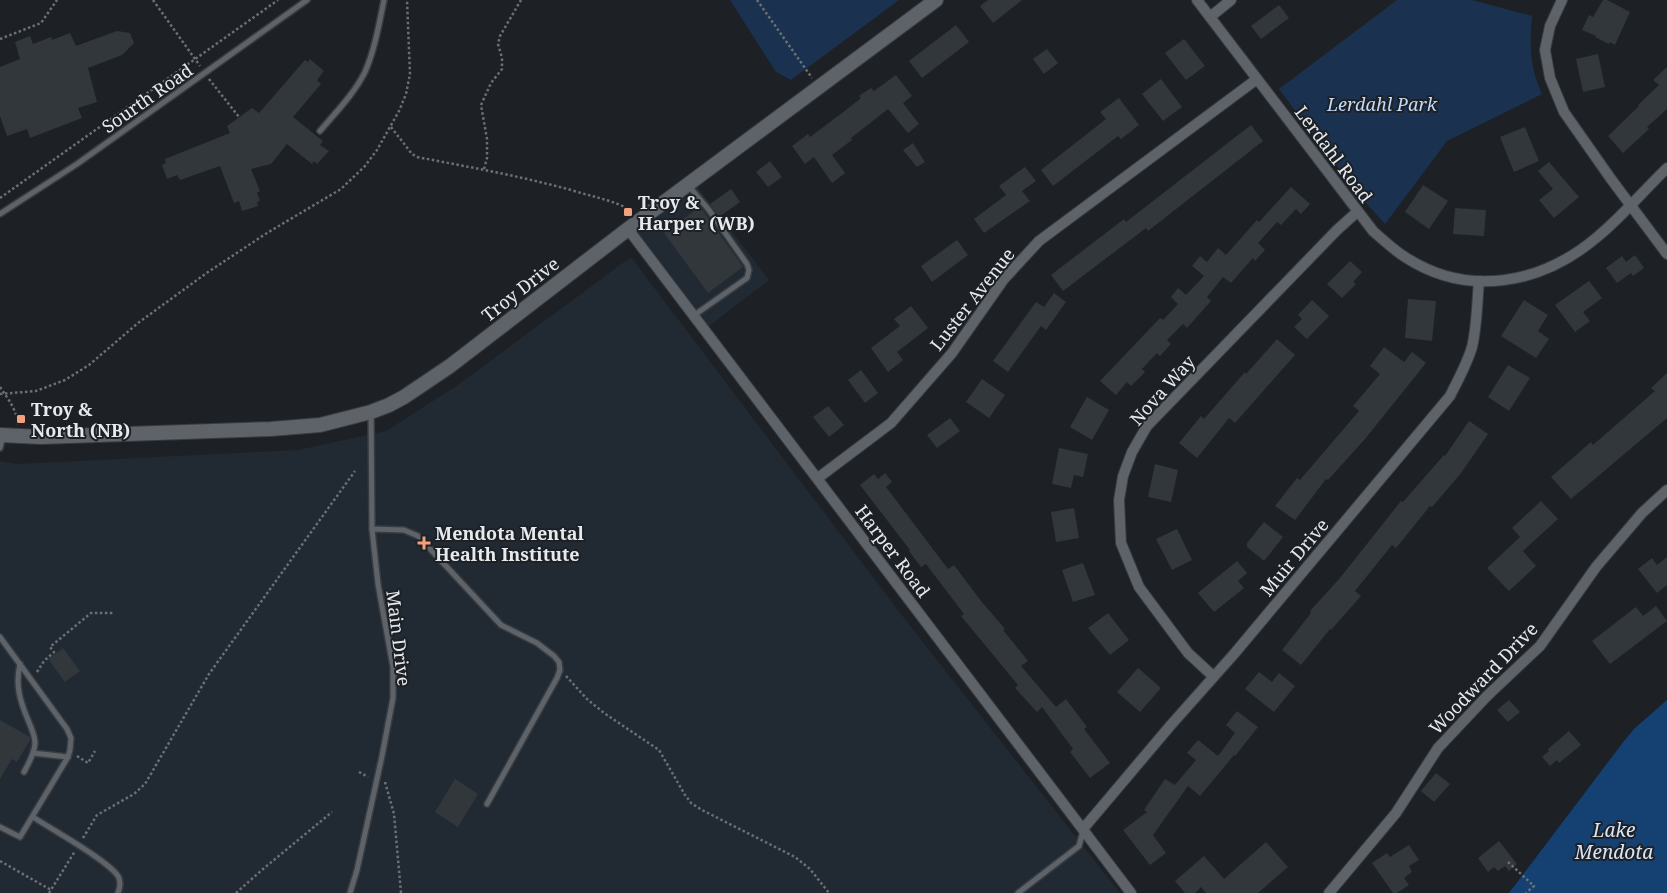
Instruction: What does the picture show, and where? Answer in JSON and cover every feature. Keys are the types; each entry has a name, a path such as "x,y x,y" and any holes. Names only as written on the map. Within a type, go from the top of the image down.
{"street":[{"name":"Troy Drive","path":"1,440 19,436 271,429 320,424 389,406 450,366 628,229 936,0"},
{"name":"Lerdahl Road","path":"1197,0 1373,231 1405,257 1441,275 1460,280 1500,282 1536,274 1563,261 1596,238 1667,168"},
{"path":"1210,18 1231,0"},
{"path":"1562,0 1547,36 1545,50 1550,78 1564,112 1667,254"},
{"name":"Luster Avenue","path":"818,478 890,423 952,354 1004,279 1039,241 1257,79"},
{"name":"Nova Way","path":"1214,676 1188,653 1139,587 1122,543 1119,500 1123,476 1132,452 1147,426 1330,237 1357,212"},
{"name":"Harper Road","path":"628,229 1132,893"},
{"name":"Muir Drive","path":"1083,829 1450,396 1466,366 1472,347 1479,281"},
{"name":"Woodward Drive","path":"1328,893 1396,813 1438,748 1487,696 1540,646 1596,567 1642,514 1667,490"}],"lane":[{"name":"Sourth Road","path":"0,214 77,164 307,0"},
{"path":"320,131 346,100 364,74 375,44 384,0"},
{"path":"688,184 709,210 747,264 749,270 747,278 693,316"},
{"name":"Main Drive","path":"350,893 357,870 393,698 393,667 378,584 372,529 371,412"},
{"path":"372,529 404,530 418,536 501,625 547,649 559,662 560,670 557,678 487,804"},
{"path":"0,636 67,729 71,738 69,754 20,837 0,827"},
{"path":"20,664 18,692 36,743 24,772"},
{"path":"33,753 69,754"},
{"path":"33,817 107,866 118,876 120,887 118,893"},
{"path":"1018,893 1079,846 1083,829"}],"path":[{"path":"0,39 41,23 56,0"},
{"path":"153,0 205,74 239,117"},
{"path":"0,198 278,0"},
{"path":"0,394 36,391 65,380 89,366 138,324 208,272 266,233 341,189 365,166 377,150 399,111 406,94 410,66 407,0"},
{"path":"484,169 487,158 487,139 481,114 481,105 491,83 502,69 502,58 498,44 500,36 521,0"},
{"path":"757,0 819,87"},
{"path":"390,126 412,154 417,157 530,179 603,198 625,207 627,210"},
{"path":"0,387 18,417 19,436"},
{"path":"0,861 50,892 98,815 134,794 145,784 210,674 354,471"},
{"path":"32,680 44,661 54,652 50,647 91,612 114,613"},
{"path":"560,670 587,699 604,713 659,750 691,803 795,858 810,869 828,893"},
{"path":"69,754 88,763 95,751"},
{"path":"359,772 376,780 386,782 394,814 400,893"},
{"path":"236,893 332,812"},
{"path":"1508,862 1534,886 1526,893"}],"shaded area":[{"path":"693,181 769,280 704,330 628,229"},
{"name":"Mendota Mental Health Institute","path":"631,257 907,622 1120,893 0,893 0,461 17,464 298,450 386,431 455,387"}],"green space":[{"path":"730,0 899,0 791,80 776,72"},
{"name":"Lerdahl Park","path":"1397,0 1472,0 1532,16 1531,56 1542,94 1447,141 1385,224 1355,191 1279,89"}],"water":[{"name":"Lake Mendota","path":"1667,700 1667,893 1509,893 1624,741 1635,728"}],"building":[{"path":"988,0 1022,0 993,23 980,6"},
{"path":"1603,0 1607,0 1630,12 1615,45 1610,42 1609,44 1582,30 1589,15 1593,17"},
{"path":"1279,5 1289,18 1261,39 1251,26"},
{"path":"956,25 969,42 922,78 909,61"},
{"path":"117,31 130,33 134,43 122,55 88,68 97,102 78,108 82,118 30,138 27,129 7,136 0,116 0,67 20,59 15,42 30,36 33,44 51,37 52,40 70,33 76,46"},
{"path":"1184,39 1205,66 1186,80 1165,53"},
{"path":"1047,49 1058,63 1044,74 1033,59"},
{"path":"1598,54 1605,87 1583,92 1576,59"},
{"path":"310,59 324,71 317,80 321,84 293,117 323,141 320,145 329,151 317,164 314,161 312,164 287,144 271,164 251,169 260,191 257,193 260,201 257,202 258,206 242,211 239,201 234,203 220,166 180,180 177,175 167,179 162,165 166,163 165,159 230,133 227,126 252,108 259,113 305,60 308,62"},
{"path":"1667,67 1667,109 1623,153 1608,136 1659,85 1653,80"},
{"path":"896,75 912,96 903,103 919,124 908,133 888,109 832,155 845,173 832,183 814,157 805,164 792,146 808,134 810,137 861,98 859,96 871,88 874,91"},
{"path":"1161,79 1182,107 1163,121 1142,94"},
{"path":"1119,98 1139,125 1121,139 1118,136 1053,186 1041,170 1106,119 1100,112"},
{"path":"1251,125 1263,141 1148,231 1146,228 1063,291 1051,275 1124,219 1126,222"},
{"path":"1525,127 1539,161 1514,172 1500,137"},
{"path":"913,143 925,162 917,167 903,150"},
{"path":"770,161 782,177 768,187 756,172"},
{"path":"1549,162 1579,197 1554,218 1539,200 1553,189 1538,171"},
{"path":"1025,167 1036,181 1022,191 1030,201 984,233 974,219 1006,195 999,186"},
{"path":"1423,185 1448,201 1429,229 1405,212"},
{"path":"1291,187 1310,204 1301,214 1296,209 1281,225 1277,222 1258,243 1265,250 1255,261 1253,258 1231,283 1223,277 1207,297 1211,301 1187,328 1183,324 1167,340 1171,344 1160,356 1157,353 1142,369 1145,372 1131,386 1127,382 1116,395 1100,381 1160,318 1163,320 1178,304 1171,297 1178,288 1186,295 1204,276 1192,266 1200,256 1207,262 1218,248 1226,255 1257,220 1259,222"},
{"path":"731,189 740,202 719,217 710,204"},
{"path":"700,207 743,267 708,293 664,233"},
{"path":"1455,208 1486,210 1484,236 1453,234"},
{"path":"957,240 968,255 932,282 921,266"},
{"path":"1635,255 1644,268 1633,276 1631,273 1617,283 1606,268 1622,256 1626,262"},
{"path":"1350,261 1362,272 1353,282 1356,284 1342,298 1327,284"},
{"path":"1589,281 1602,298 1583,312 1590,321 1575,332 1555,305"},
{"path":"1054,293 1066,302 1046,330 1041,326 1008,372 993,361 1036,302 1044,307"},
{"path":"1408,299 1436,301 1432,341 1405,338"},
{"path":"1312,300 1329,316 1307,339 1294,327 1302,319 1298,315"},
{"path":"1524,300 1548,315 1538,331 1549,339 1536,358 1501,336"},
{"path":"911,306 928,328 897,352 903,360 888,372 871,348 900,326 894,319"},
{"path":"1277,339 1295,355 1235,423 1229,418 1197,458 1179,443 1201,416 1204,419"},
{"path":"1384,347 1404,362 1412,352 1426,363 1365,439 1328,480 1326,479 1295,520 1275,506 1297,478 1300,480 1359,411 1353,406 1380,374 1370,366"},
{"path":"1508,365 1530,378 1509,411 1488,397"},
{"path":"861,370 878,393 865,403 848,380"},
{"path":"1667,373 1667,418 1571,499 1551,477 1591,442 1593,445 1655,391 1651,388"},
{"path":"982,379 1005,395 989,418 966,402"},
{"path":"1087,397 1109,410 1092,440 1070,427"},
{"path":"828,406 844,425 829,437 813,417"},
{"path":"950,418 960,431 937,448 927,435"},
{"path":"1469,421 1488,434 1461,473 1432,507 1430,506 1396,548 1392,545 1355,591 1361,596 1330,629 1301,665 1282,650 1311,613 1310,611 1340,578 1401,501 1403,502 1445,456"},
{"path":"1059,448 1088,454 1083,477 1074,475 1071,488 1052,484"},
{"path":"1155,464 1178,470 1171,502 1148,497"},
{"path":"885,473 892,482 886,487 948,569 954,565 1028,661 1021,666 1056,707 1066,699 1087,727 1084,729 1110,763 1090,778 1070,752 1073,749 1042,707 1037,712 1015,688 1018,685 961,616 964,614 926,564 921,567 860,485 874,474 878,479"},
{"path":"1541,501 1558,519 1523,551 1536,566 1509,591 1487,568 1520,537 1512,528"},
{"path":"1074,508 1079,538 1056,542 1051,512"},
{"path":"1264,522 1283,537 1264,561 1247,547 1247,543"},
{"path":"1177,529 1192,560 1172,570 1156,539"},
{"path":"1667,557 1667,585 1657,593 1638,569 1652,558 1657,565"},
{"path":"1237,561 1247,573 1238,581 1244,588 1214,612 1198,593"},
{"path":"1083,563 1095,595 1073,602 1062,570"},
{"path":"1656,606 1667,621 1610,664 1592,641 1636,607 1643,616"},
{"path":"1108,613 1129,640 1110,655 1088,628"},
{"path":"63,648 80,671 65,682 48,659"},
{"path":"1138,668 1161,688 1140,712 1117,692"},
{"path":"1259,672 1272,682 1279,673 1295,686 1274,712 1245,689"},
{"path":"1509,700 1520,712 1508,722 1497,710"},
{"path":"1237,711 1258,727 1200,796 1188,786 1153,835 1166,853 1150,865 1123,830 1147,812 1144,810 1165,779 1175,785 1196,760 1187,753 1198,740 1218,756 1235,733 1226,725"},
{"path":"0,720 30,737 30,740 17,762 12,759 0,779"},
{"path":"1569,731 1581,745 1559,763 1557,760 1550,766 1542,757 1549,751 1548,749"},
{"path":"1436,773 1450,784 1434,802 1421,791"},
{"path":"455,779 478,794 458,827 435,812"},
{"path":"1499,841 1517,864 1509,871 1505,866 1498,871 1494,867 1488,872 1478,858"},
{"path":"1266,842 1288,867 1258,893 1206,893 1201,887 1195,893 1185,893 1175,881 1204,856 1224,879"},
{"path":"1409,845 1419,860 1409,866 1412,872 1404,878 1409,885 1397,893 1393,893 1372,863 1387,853 1390,857"}],"place":[{"name":"Troy & Harper (WB)","path":"628,212"},
{"name":"Troy & North (NB)","path":"21,419"},
{"name":"Mendota Mental Health Institute","path":"424,543"}]}
